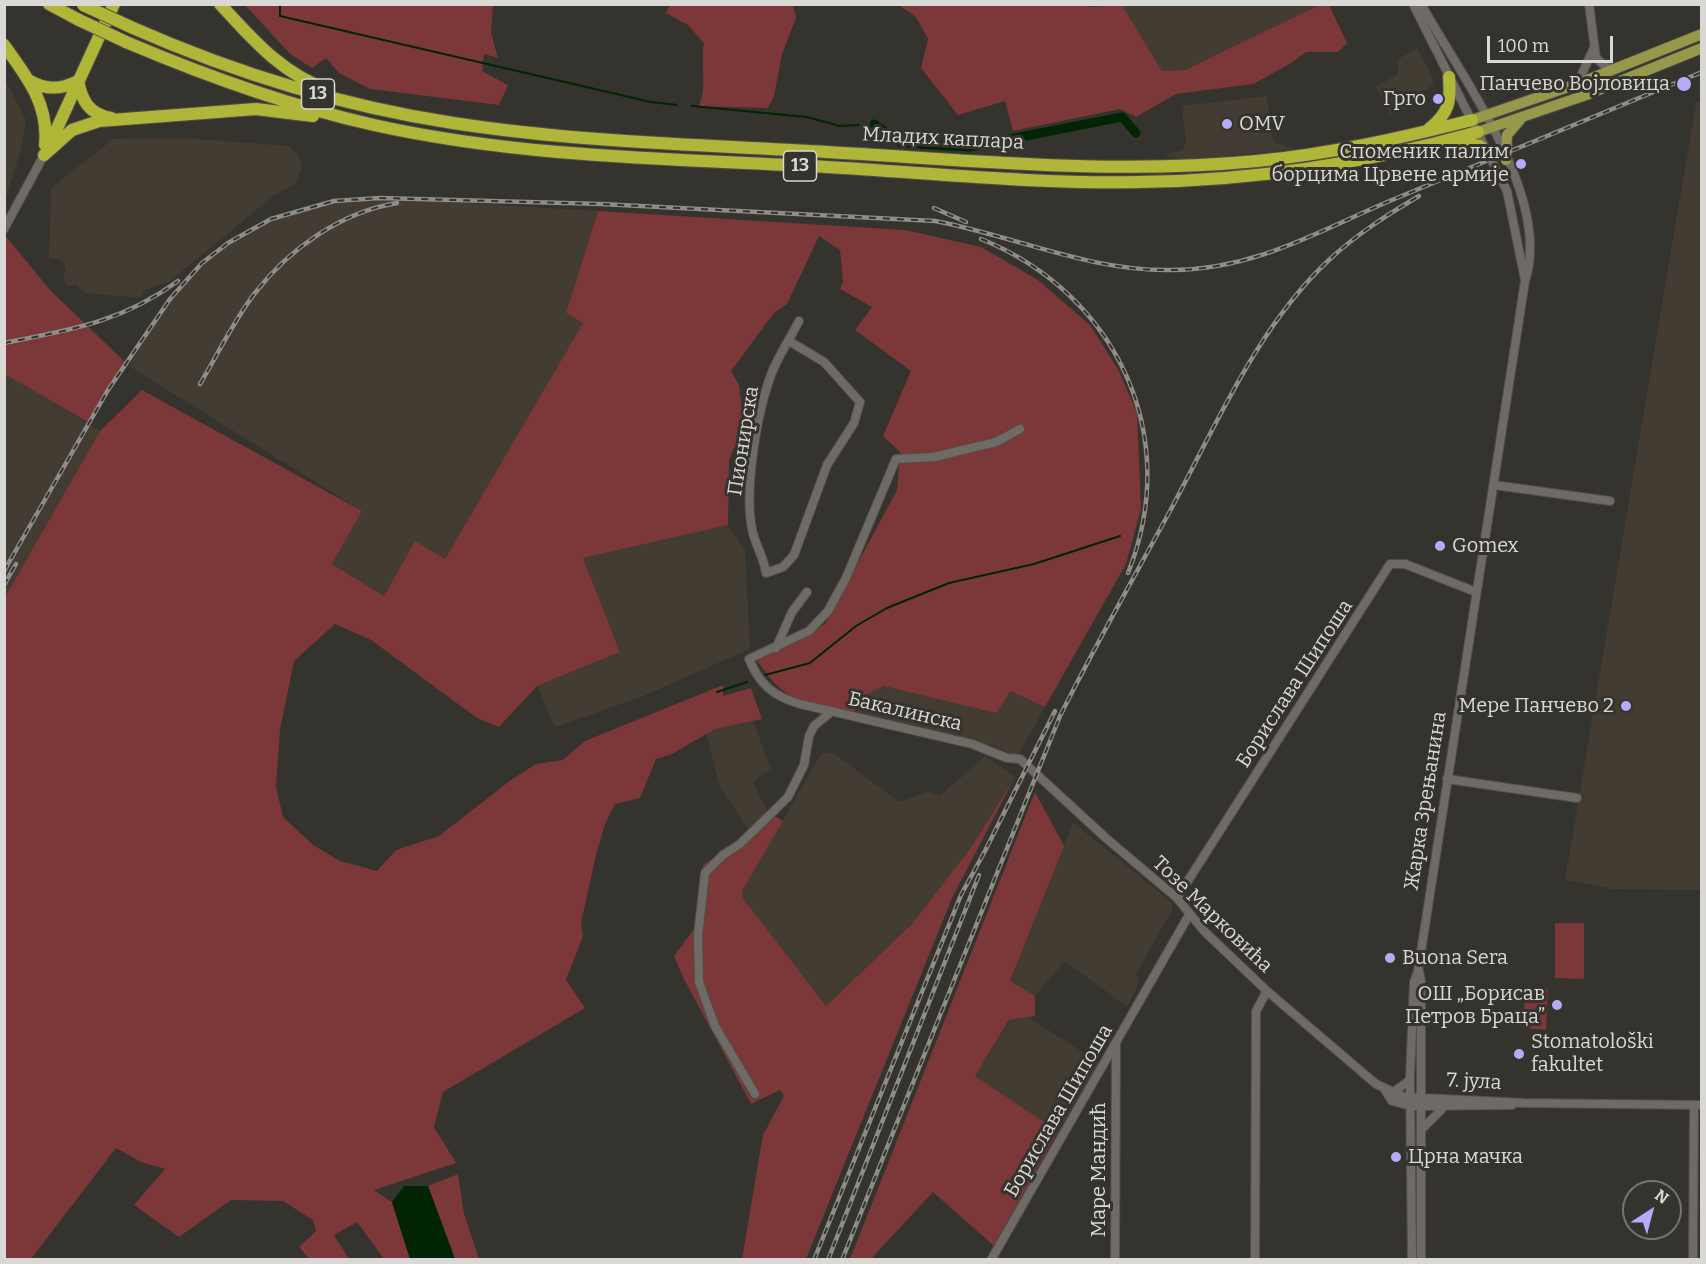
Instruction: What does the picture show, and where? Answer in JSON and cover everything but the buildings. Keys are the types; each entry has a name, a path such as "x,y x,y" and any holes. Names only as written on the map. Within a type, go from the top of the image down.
{"highway":[{"name":"13","path":"49,4 126,42 262,94 377,126"},
{"path":"44,155 114,4"},
{"path":"220,4 270,56 300,78 410,116"},
{"name":"13","path":"83,5 133,28 266,79 347,102 410,116"},
{"path":"4,45 30,81 44,109 46,122 44,155"},
{"path":"1426,132 1448,110 1451,100 1449,77"},
{"path":"30,81 48,88 63,87 78,81"},
{"path":"78,81 87,107 102,116 115,119"},
{"path":"44,155 72,130 92,123 115,119 256,109 377,126"},
{"name":"Младих каплара","path":"410,116 497,130 554,135 1104,167 1184,166 1259,160 1361,145 1472,120"},
{"name":"Младих каплара","path":"377,126 451,139 553,151 1029,180 1187,181 1306,169 1449,140"},
{"name":"13","path":"1449,140 1478,132"},
{"path":"1449,140 1473,144 1490,156"}],"main road":[{"name":"13","path":"1472,120 1577,84 1701,34"},
{"name":"13","path":"1478,132 1586,95 1701,48"},
{"path":"1506,159 1507,135 1522,118"}],"street":[{"name":"Жарка Зрењанина","path":"1413,4 1490,156 1509,199 1525,281"},
{"name":"Жарка Зрењанина","path":"1412,1260 1410,1080 1414,982 1419,971 1525,281 1530,267 1529,224 1520,192 1486,116 1421,4"},
{"path":"1589,4 1596,58 1601,63 1616,69"},
{"path":"1577,84 1594,47"},
{"path":"4,229 44,155"},
{"name":"Пионирска","path":"789,341 824,362 860,402 854,423 827,465 794,555 783,567 766,573 752,529 750,483 761,414 772,374 799,321"},
{"path":"831,712 784,699 767,689 749,659 776,649 809,631 828,611 846,578 896,459 934,457 996,442 1020,429"},
{"path":"1494,485 1610,501"},
{"name":"Борислава Шипоша","path":"1177,897 1390,564 1405,564 1476,592"},
{"path":"776,649 792,612 807,592"},
{"name":"Бакалинска","path":"755,1094 715,1026 699,982 698,934 705,873 723,855 740,844 788,797 804,765 809,735 814,726 831,712 972,744 1006,758 1020,759"},
{"name":"Тозе Марковића","path":"1020,759 1107,839 1177,897 1189,915 1267,991 1388,1091 1392,1101 1410,1102 1422,1106"},
{"path":"1447,778 1577,798"},
{"name":"Борислава Шипоша","path":"991,1260 1189,915"},
{"name":"Жарка Зрењанина","path":"1419,971 1422,1096 1421,1260"},
{"path":"1255,1260 1256,1011 1267,991"},
{"name":"Маре Мандић","path":"1115,1260 1116,1045"},
{"path":"1388,1091 1410,1080"},
{"path":"1410,1102 1422,1096"},
{"name":"7. јула","path":"1422,1096 1524,1103 1698,1105"},
{"name":"7. јула","path":"1422,1106 1524,1103"},
{"path":"1693,1260 1698,1105"},
{"path":"1422,1129 1446,1106"}],"shaded area":[{"path":"245,5 493,5 491,33 498,58 484,54 482,71 508,85 499,105 370,89 339,73 326,58 312,68 290,54"},
{"path":"670,5 793,5 796,18 782,54 774,96 768,108 699,106 703,90 704,43 688,25 666,13"},
{"path":"899,5 1086,5 1088,7 1122,5 1162,71 1185,70 1319,5 1329,5 1347,43 1338,52 1306,52 1293,62 1253,84 1176,94 1136,117 1120,109 1013,131 1005,101 958,115 921,68 928,39 916,17"},
{"path":"1122,5 1319,5 1185,70 1162,71"},
{"path":"1417,48 1433,78 1433,84 1406,102 1408,107 1391,115 1376,87 1398,74 1398,59"},
{"path":"5,79 26,120 21,149 5,201"},
{"name":"OMV","path":"1267,96 1273,142 1294,149 1189,160 1163,155 1183,150 1186,143 1182,106"},
{"path":"1701,100 1701,890 1613,889 1565,880 1696,103"},
{"path":"182,138 289,146 299,157 302,166 295,184 272,197 169,282 145,290 141,298 85,293 76,284 68,287 63,278 66,271 64,264 59,259 49,259 51,188 113,139"},
{"path":"380,198 598,211 566,313 583,323 445,559 415,541 384,596 332,564 362,511 129,366 170,299 202,263 228,243 251,228 306,208 334,201"},
{"path":"598,211 905,230 981,247 1038,280 1090,325 1119,371 1137,413 1141,509 1126,564 1045,707 1011,691 996,713 884,686 859,699 854,713 797,698 775,684 757,661 825,624 897,490 900,452 883,436 911,371 855,330 872,307 840,289 843,282 840,250 819,236 787,304 774,313 731,371 739,385 744,425 729,460 728,525 583,558 620,652 537,686 499,727 477,718 371,640 335,624 294,661 280,730 276,787 283,817 313,845 340,861 377,871 396,850 439,836 511,780 536,764 563,760 585,741 723,685 723,696 751,688 762,719 715,729 672,754 656,759 640,798 615,804 605,824 596,855 581,923 583,936 566,980 585,1008 443,1092 434,1127 456,1163 374,1190 392,1202 410,1259 384,1259 357,1222 334,1235 349,1259 309,1259 299,1247 316,1231 313,1220 283,1201 231,1200 179,1237 134,1205 165,1169 141,1162 116,1148 31,1259 5,1260 5,597 100,431 142,390 362,511 332,564 384,596 415,541 445,559 583,323 566,313"},
{"path":"4,234 50,290 126,363 89,423 5,374"},
{"path":"5,373 100,431 5,597"},
{"path":"728,525 745,550 750,649 641,697 555,727 537,686 620,652 583,558"},
{"path":"884,686 996,712 1011,690 1045,707 1017,757 994,746 854,713 859,699"},
{"path":"753,721 771,769 753,782 767,811 749,830 720,787 706,734 715,729"},
{"path":"832,752 899,802 928,792 940,796 985,756 1015,777 972,846 912,924 826,1006 743,898 742,891 821,754"},
{"path":"1015,777 952,898 806,1259 742,1259 763,1135 784,1096 780,1090 751,1104 674,956 697,925 703,865 730,847 767,811 783,821 742,891 743,898 826,1006 912,924 972,846"},
{"path":"1035,792 1064,846 1010,981 1035,996 1035,1016 1009,1020 975,1076 1058,1131 994,1246 933,1192 871,1259 850,1259"},
{"path":"1073,822 1172,903 1172,910 1136,974 1140,981 1127,1007 1065,961 1032,999 1010,981"},
{"path":"1555,923 1584,923 1584,979 1555,978"},
{"path":"1526,987 1548,989 1546,1030 1523,1028"},
{"path":"1028,1017 1100,1063 1058,1131 975,1076 1010,1020"},
{"path":"458,1174 464,1214 479,1259 455,1259 428,1186"},
{"path":"404,1186 428,1186 455,1259 410,1259 392,1202"}],"waterway":[{"path":"280,4 280,16 651,102 677,105"},
{"path":"692,106 807,117 840,126 859,125"},
{"path":"874,124 901,143 969,147 1122,117 1136,133"},
{"path":"765,675 810,663 856,626 887,608 949,583 1034,564 1120,536"},
{"path":"717,692 747,682"}],"railway":[{"path":"4,571 108,390 170,299 202,263 228,243 271,219 334,201 380,198 601,204 935,221 1112,265 1142,269 1203,268 1260,256 1312,236 1392,200 1702,72"},
{"path":"842,1260 1060,716 1222,411 1260,345 1281,314 1305,285 1351,241 1419,196"},
{"path":"200,384 247,303 284,262 300,248 336,224 376,208 397,203"},
{"path":"934,208 966,222"},
{"path":"981,239 1029,264 1069,295 1102,333 1126,375 1142,422 1147,471 1143,522 1128,573"},
{"path":"4,343 52,334 116,315 137,306 178,281"},
{"path":"4,585 16,564"},
{"path":"814,1260 961,895 1055,711"},
{"path":"828,1260 979,875"}],"place":[{"name":"Панчево Војловица","path":"1684,84"},
{"name":"Грго","path":"1438,99"},
{"name":"OMV","path":"1227,124"},
{"name":"Споменик палим борцима Црвене армије","path":"1521,164"},
{"name":"Gomex","path":"1440,546"},
{"name":"Мере Панчево 2","path":"1626,706"},
{"name":"Buona Sera","path":"1390,958"},
{"name":"ОШ „Борисав Петров Браца”","path":"1557,1005"},
{"name":"Stomatološki fakultet","path":"1519,1054"},
{"name":"Црна мачка","path":"1396,1157"}]}
